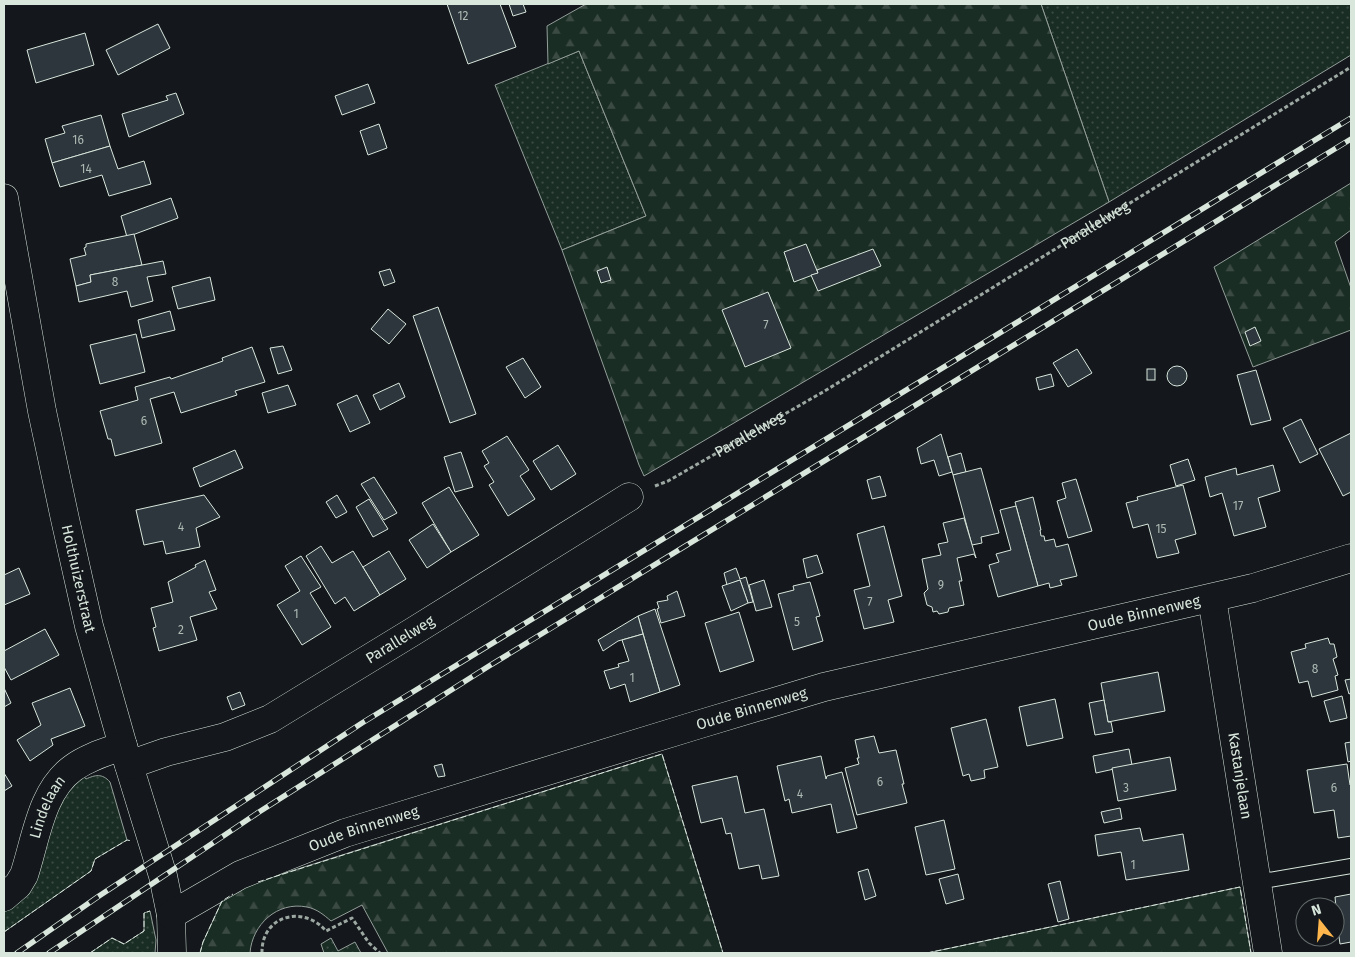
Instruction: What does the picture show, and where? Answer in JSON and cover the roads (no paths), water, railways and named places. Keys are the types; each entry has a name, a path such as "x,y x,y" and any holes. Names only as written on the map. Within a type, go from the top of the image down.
{"street":[{"name":"Holthuizerstraat","path":"4,198 42,411 63,510 89,626 126,756 161,866 171,915 172,953"},
{"name":"Parallelweg","path":"126,756 166,752 225,737 270,719 629,497"},
{"name":"Oude Binnenweg","path":"171,915 240,875 345,833 696,724 824,687 1212,598 1295,576 1351,558"},
{"name":"Kastanjelaan","path":"1212,598 1268,953"},
{"name":"Lindelaan","path":"4,898 18,885 24,875 46,805 53,790 63,776 88,759 126,756"}],"lane":[{"path":"1257,882 1351,866"}],"railway":[{"path":"17,953 99,896 362,723 1351,118"},
{"path":"49,953 259,812 489,666 1351,139"}]}
